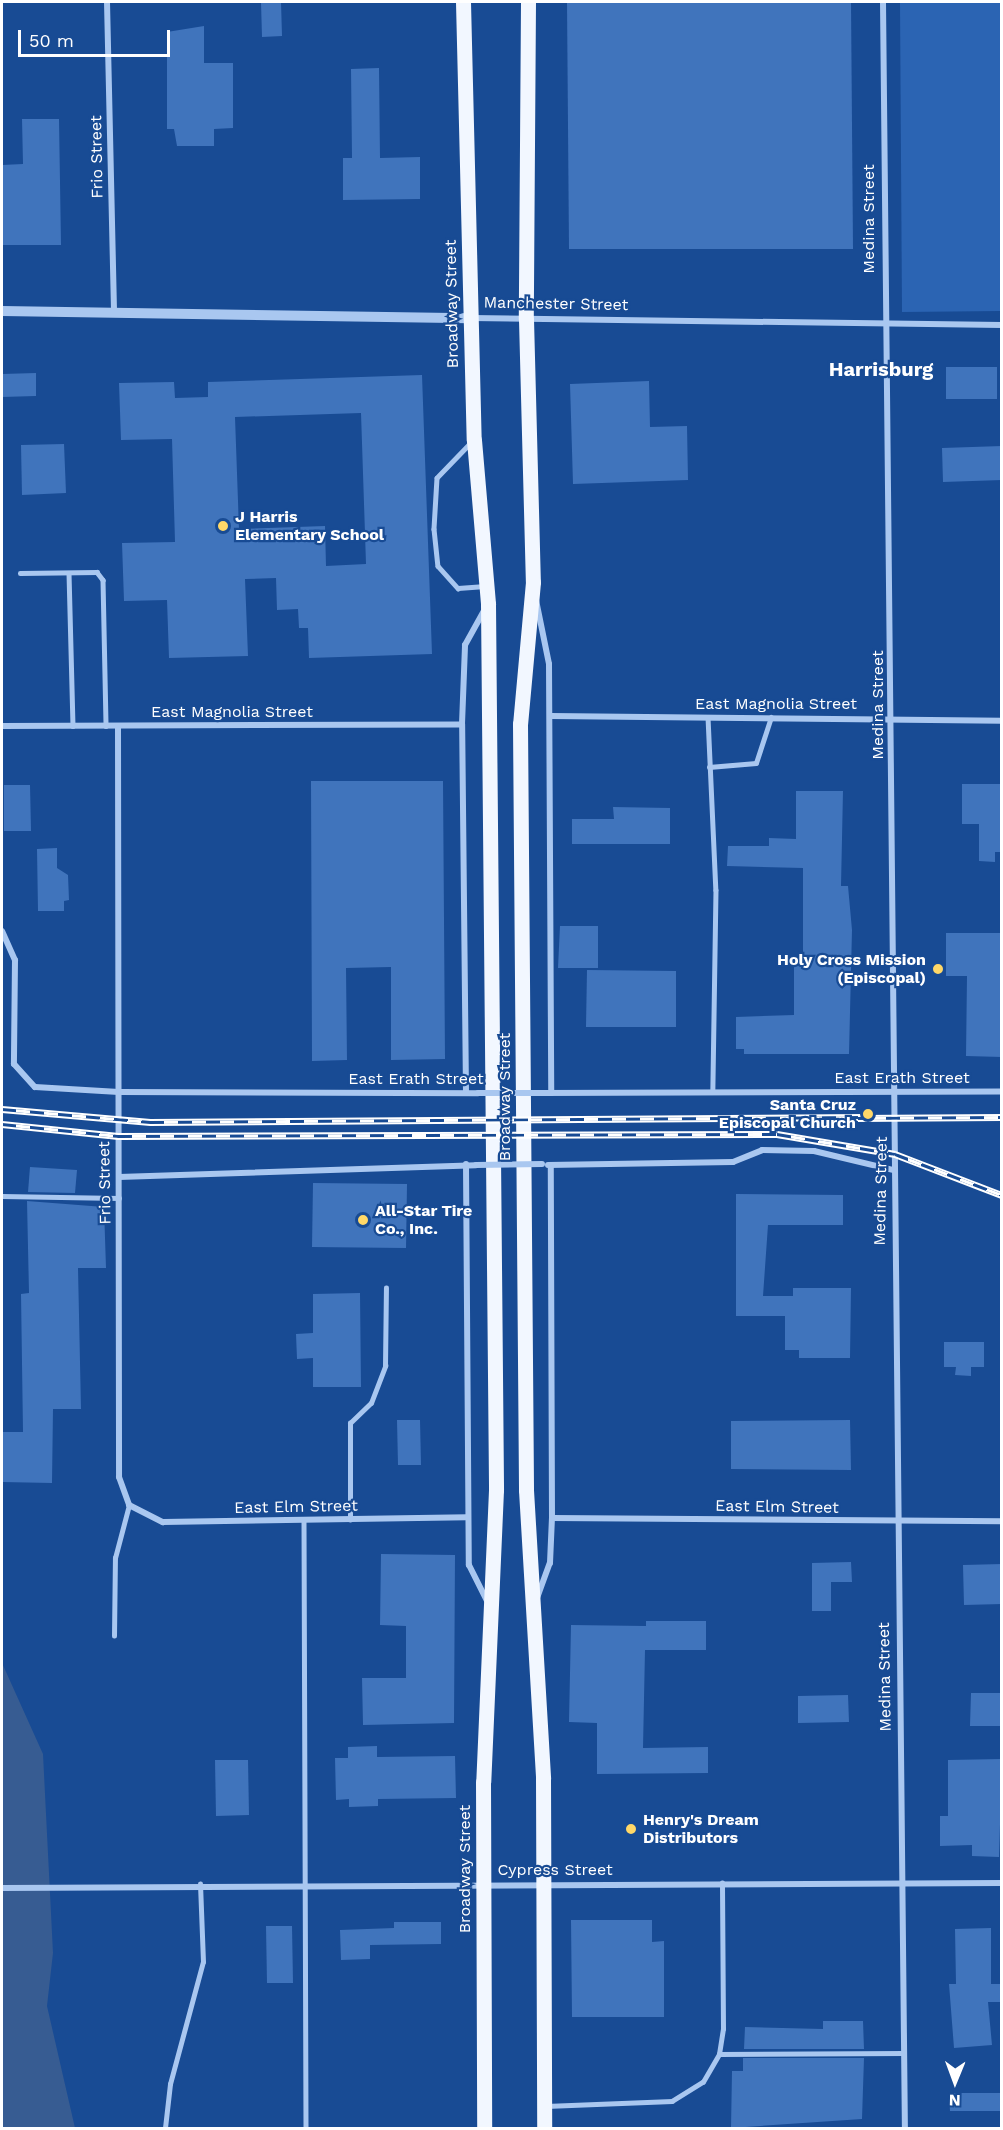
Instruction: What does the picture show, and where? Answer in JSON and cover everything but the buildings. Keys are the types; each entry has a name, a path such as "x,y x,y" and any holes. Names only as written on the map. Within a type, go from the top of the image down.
{"main road":[{"name":"Broadway Street","path":"463,2 469,318 474,440 488,585 496,1478 482,1884 484,2128"},
{"name":"Broadway Street","path":"528,2 526,319 533,582 520,724 531,1612 542,1734 544,2128"}],"street":[{"name":"Frio Street","path":"107,2 114,311"},
{"name":"Medina Street","path":"883,2 883,326 892,718 896,1092 893,1170 896,1522 905,2128"},
{"name":"Manchester Street","path":"2,311 114,311 883,326 1002,325"},
{"name":"Broadway Street","path":"533,582 549,664 551,716 551,1093"},
{"name":"Broadway Street","path":"466,1093 462,724 465,645 488,604"},
{"name":"East Magnolia Street","path":"551,716 1002,720"},
{"name":"East Magnolia Street","path":"2,726 462,724"},
{"name":"Frio Street","path":"118,726 119,1477 129,1505"},
{"name":"East Erath Street","path":"2,931 15,960 12,1049 23,1079 49,1090 466,1093 1002,1091"},
{"path":"120,1177 466,1164 733,1162 762,1149 814,1151 893,1170"},
{"name":"Broadway Street","path":"466,1164 469,1565 491,1609"},
{"name":"Broadway Street","path":"531,1612 550,1563 552,1518 551,1165"},
{"name":"East Elm Street","path":"129,1505 163,1522 467,1517"},
{"name":"East Elm Street","path":"552,1518 1002,1521"},
{"name":"Cypress Street","path":"2,1888 304,1883 1002,1883"}],"lane":[{"path":"474,440 437,478 434,529 438,566 458,588 488,585"},
{"path":"20,573 97,572 103,580 106,726"},
{"path":"69,573 73,726"},
{"path":"708,717 716,890 713,1091"},
{"path":"709,767 756,763 771,717"},
{"path":"2,1196 119,1198"},
{"path":"350,1520 350,1423 370,1403 385,1366 386,1288"},
{"path":"114,1636 115,1557 129,1505"},
{"path":"304,1521 306,2128"},
{"path":"544,2106 672,2101 703,2082 719,2054 722,1883"},
{"path":"165,2128 170,2084 203,1962 200,1884"},
{"path":"719,2054 904,2053"}],"shaded area":[{"path":"900,2 1001,2 1001,311 902,312"},
{"path":"2,1663 43,1754 53,1953 47,2006 75,2128 2,2128"}],"railway":[{"path":"2,1109 150,1122 864,1117"},
{"path":"858,1118 1002,1117"},
{"path":"2,1124 118,1136 777,1134 895,1154 1002,1195"}],"place":[{"name":"J Harris Elementary School","path":"223,526"},
{"name":"Holy Cross Mission (Episcopal)","path":"938,969"},
{"name":"Santa Cruz Episcopal Church","path":"868,1114"},
{"name":"All-Star Tire Co., Inc.","path":"363,1220"},
{"name":"Henry's Dream Distributors","path":"631,1829"}],"district":[{"name":"Harrisburg","path":"881,369"}]}
